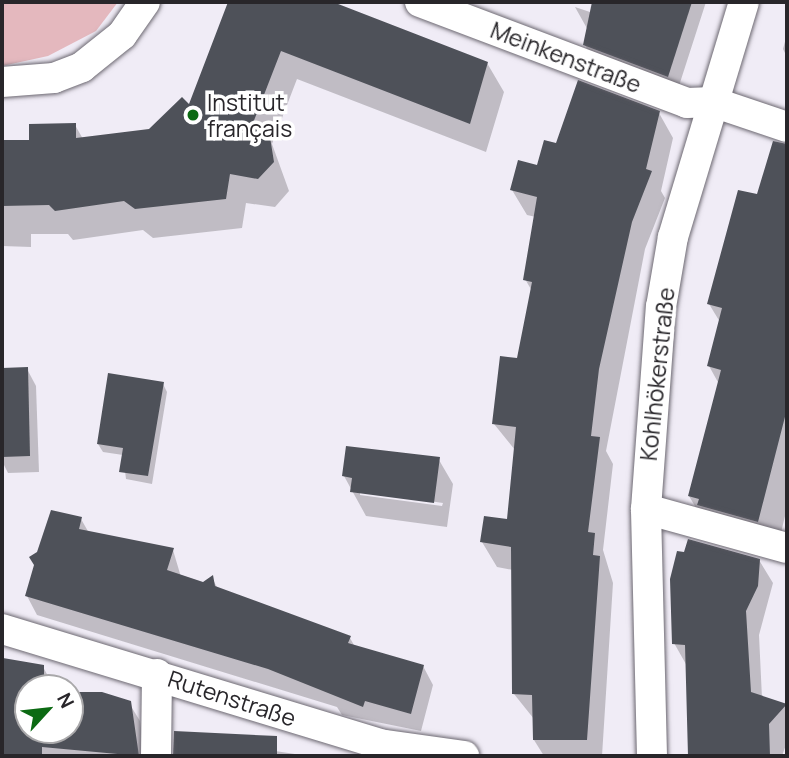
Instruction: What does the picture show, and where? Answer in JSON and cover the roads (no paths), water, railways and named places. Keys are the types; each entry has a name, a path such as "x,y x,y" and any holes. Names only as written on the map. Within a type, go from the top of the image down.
{"street":[{"path":"2,82 54,78 82,67 122,34 145,2"},
{"name":"Meinkenstraße","path":"420,2 687,103 713,102 787,127"},
{"name":"Kohlhökerstraße","path":"652,756 646,509 661,307 673,237 744,2"},
{"path":"646,509 787,548"},
{"name":"Rutenstraße","path":"2,629 158,674 385,745 464,756"},
{"path":"156,756 158,674"}],"place":[{"name":"Institut français","path":"193,115"}]}
